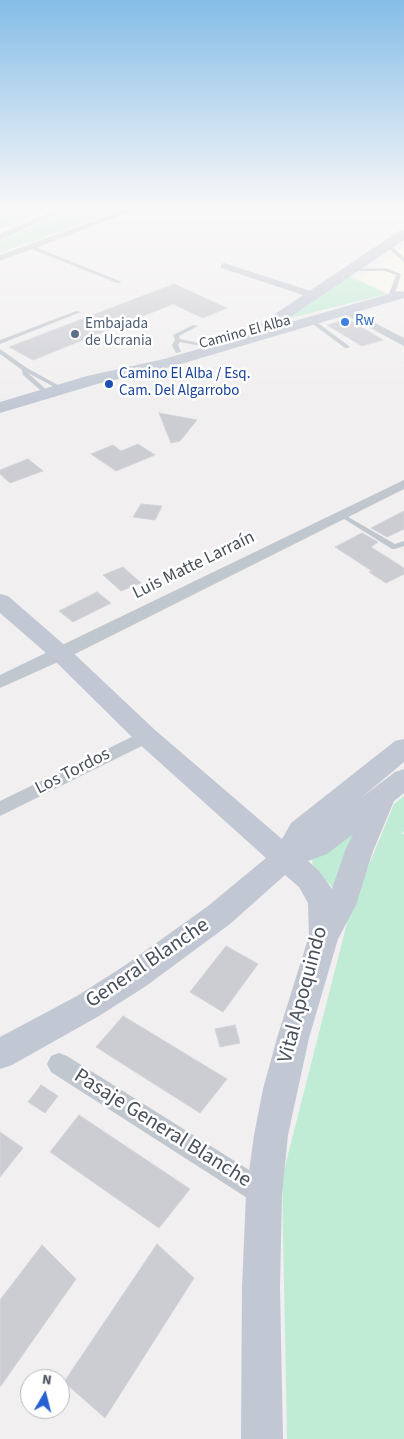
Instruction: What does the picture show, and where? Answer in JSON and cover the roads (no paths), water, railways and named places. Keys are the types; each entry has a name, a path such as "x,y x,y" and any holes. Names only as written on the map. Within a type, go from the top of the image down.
{"main road":[{"path":"231,344 252,325 313,295 345,273"},
{"name":"Camino El Alba","path":"93,380 168,363 398,295"},
{"name":"Camino El Alba","path":"0,408 93,380 252,325 398,295"},
{"name":"Vital Apoquindo","path":"0,601 61,654 146,736 309,879 318,891 323,903 324,936 293,1038 280,1089 271,1135 264,1194 261,1287 262,1439"},
{"name":"General Blanche","path":"286,859 301,831 404,748"},
{"name":"General Blanche","path":"0,1054 88,1006 135,976 219,915 286,859 317,846 382,798 404,779"},
{"path":"324,936 341,905 359,851 382,798"}],"street":[{"path":"246,273 313,295"},
{"path":"346,311 404,343"},
{"name":"Luis Matte Larraín","path":"0,682 343,516 404,484"},
{"name":"Los Tordos","path":"0,809 146,736"},
{"name":"Pasaje General Blanche","path":"59,1064 264,1194"}],"lane":[{"path":"97,273 119,282"},
{"path":"398,273 400,274 398,295"},
{"path":"0,342 78,312"},
{"path":"312,321 347,347"},
{"path":"187,346 176,337 178,333 195,326"},
{"path":"0,351 55,392"},
{"path":"25,369 25,374 55,392"},
{"path":"343,516 395,547 404,542"}],"place":[{"name":"Rw","path":"345,322"},
{"name":"Embajada de Ucrania","path":"75,334"},
{"name":"Camino El Alba / Esq. Cam. Del Algarrobo","path":"109,384"}]}
